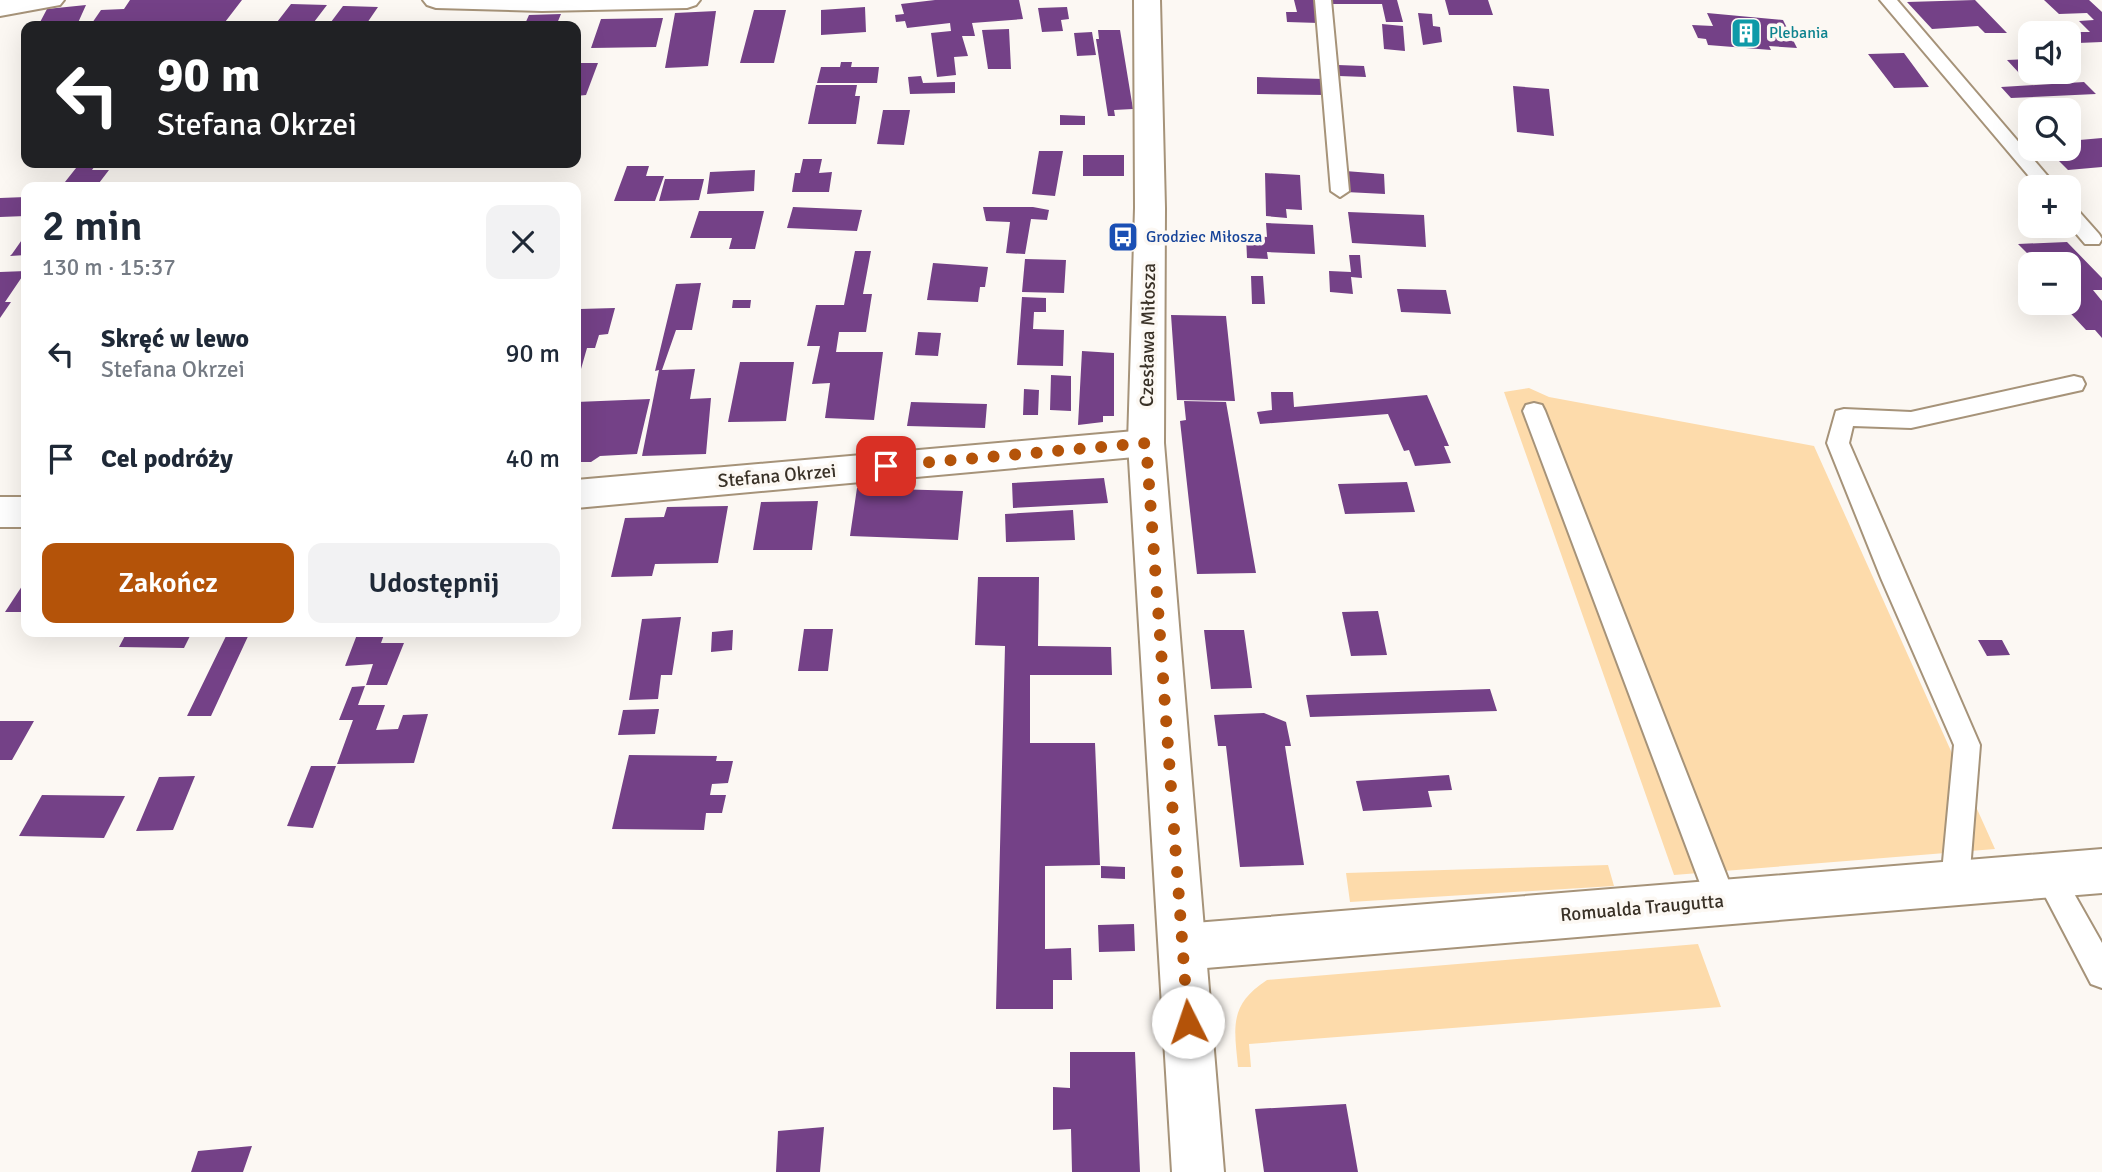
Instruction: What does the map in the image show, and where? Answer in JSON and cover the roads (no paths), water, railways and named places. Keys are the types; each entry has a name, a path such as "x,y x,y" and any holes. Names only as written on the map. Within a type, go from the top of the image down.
{"street":[{"path":"0,8 51,0"},
{"path":"436,0 542,3 687,0"},
{"name":"Czesława Miłosza","path":"1147,0 1150,208 1146,443 1198,1172"},
{"name":"Stefana Okrzei","path":"581,494 1146,443"},
{"path":"0,512 21,512"},
{"name":"Romualda Traugutta","path":"1182,947 2102,872"}],"lane":[{"path":"1323,0 1340,191"},
{"path":"1888,0 2038,175"},
{"path":"2081,226 2092,239"},
{"path":"1955,883 1967,745 1893,578 1838,443 1844,417 1911,420 2074,384"},
{"path":"1534,411 1722,902"},
{"path":"2049,877 2102,973"}],"place":[{"name":"Plebania","path":"1746,33"},
{"name":"Grodziec Miłosza","path":"1123,237"}]}
